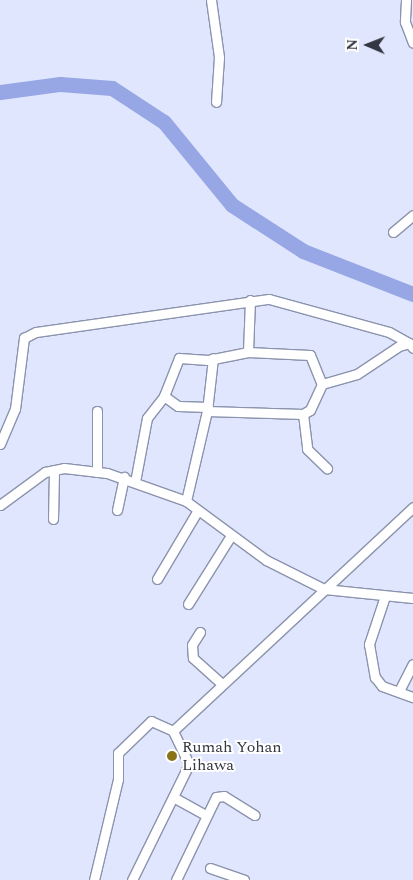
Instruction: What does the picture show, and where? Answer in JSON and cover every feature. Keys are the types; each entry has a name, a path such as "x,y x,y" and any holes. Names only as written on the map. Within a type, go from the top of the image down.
{"street":[{"path":"211,0 219,57 216,102"},
{"path":"406,0 405,22 413,43"},
{"path":"393,232 413,215"},
{"path":"248,352 250,300"},
{"path":"0,444 15,409 23,342 30,334 250,300 283,301 389,332 411,345"},
{"path":"322,384 357,374 390,350 411,345"},
{"path":"136,482 147,418 164,396 179,358 213,358 248,352 310,355 315,359 322,384 310,410 303,414 178,406 164,396"},
{"path":"186,501 208,409 213,358"},
{"path":"97,411 97,472"},
{"path":"303,414 308,449 327,468"},
{"path":"53,519 54,470"},
{"path":"0,505 32,479 54,470 97,472 124,478 186,501 230,537 324,589 413,598"},
{"path":"117,510 124,478"},
{"path":"173,731 221,683 297,620 324,589 413,507"},
{"path":"156,579 198,510"},
{"path":"188,604 230,537"},
{"path":"385,596 369,644 378,683 413,697"},
{"path":"200,632 192,645 193,658 221,683"},
{"path":"399,691 413,664"},
{"path":"94,880 118,779 118,753 152,721 173,731 189,760 132,880"},
{"path":"176,880 206,815 219,795 255,815"},
{"path":"173,797 206,815"},
{"path":"210,868 244,880"}],"waterway":[{"path":"0,92 60,84 112,88 164,122 232,205 303,251 413,294"}],"place":[{"name":"Rumah Yohan Lihawa","path":"172,756"}]}
